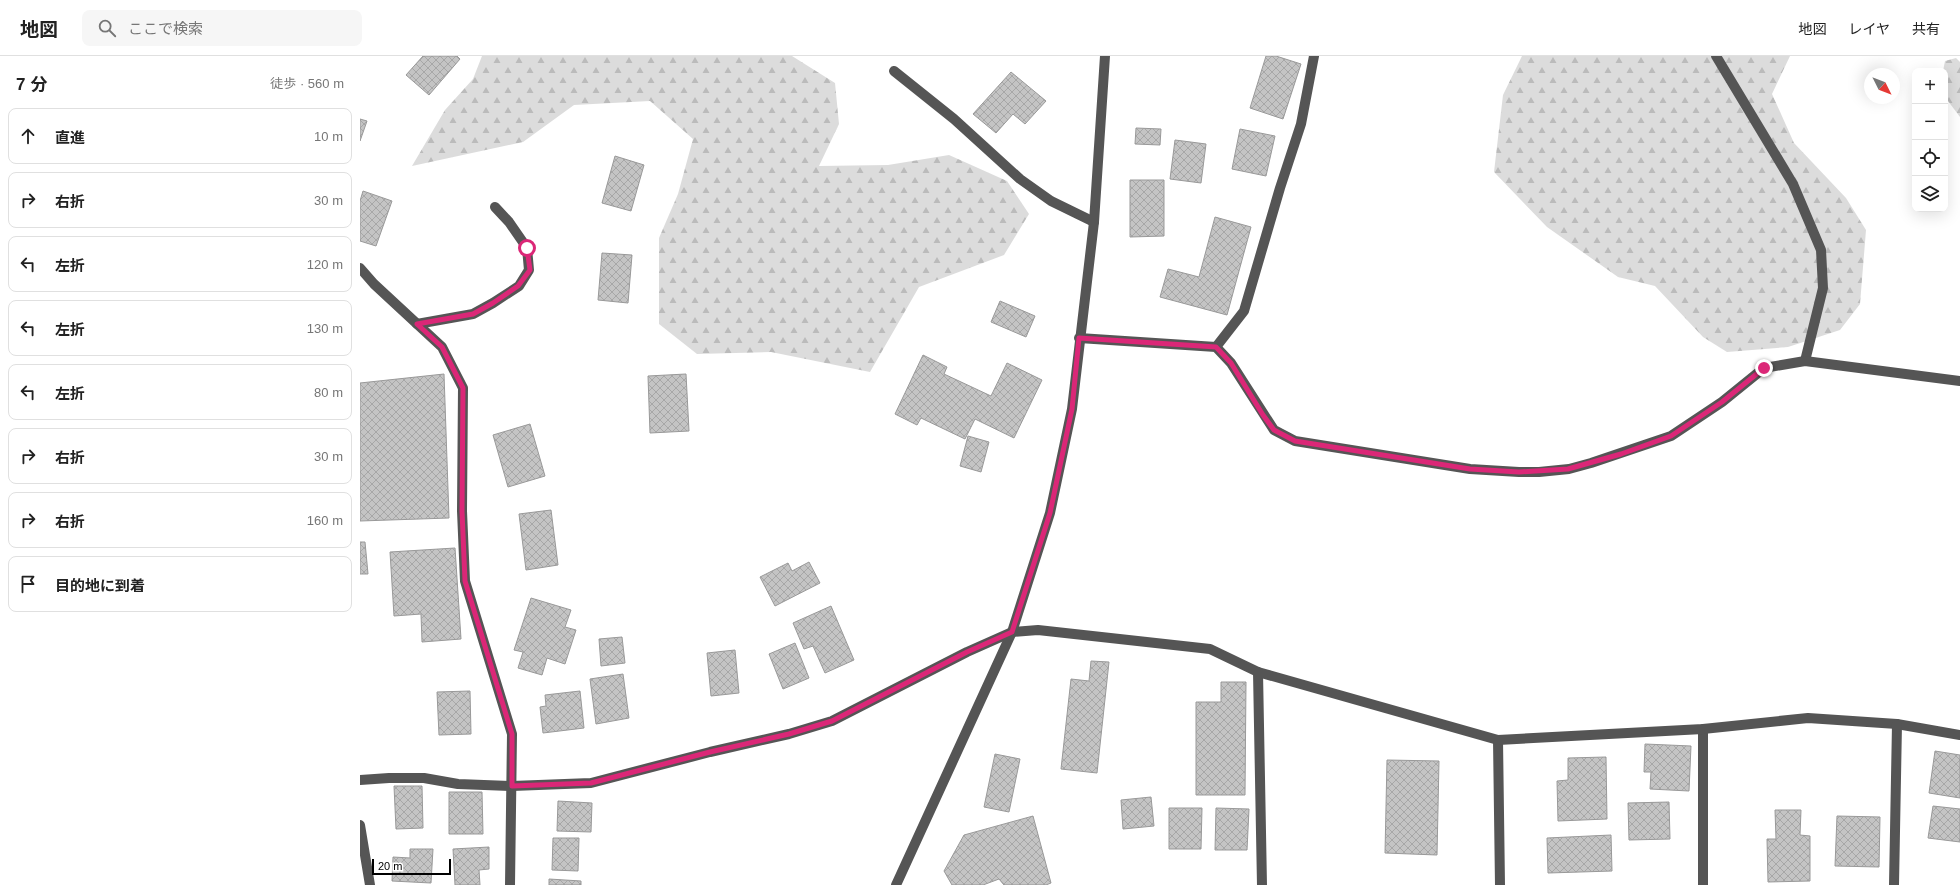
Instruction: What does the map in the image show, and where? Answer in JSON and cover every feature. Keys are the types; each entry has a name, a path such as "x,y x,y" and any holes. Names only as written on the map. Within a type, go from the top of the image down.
{"street":[{"path":"896,885 1012,632 1050,513 1072,409 1079,338 1094,222 1105,56"},
{"path":"1216,347 1244,310 1280,188 1301,124 1314,56"},
{"path":"1716,56 1793,184 1821,250 1824,288 1805,361"},
{"path":"894,71 954,118 1020,178 1051,201 1094,222"},
{"path":"417,324 473,314 493,303 518,286 530,270 527,248 509,222 495,207"},
{"path":"360,268 374,284 442,347 463,388 462,511 465,581 512,734 510,885"},
{"path":"1079,338 1216,347 1231,363 1274,430 1295,441 1470,469 1519,472 1568,469 1621,454 1671,436 1722,402 1764,368 1805,361 1960,381"},
{"path":"360,780 424,778 458,784 512,786 591,783 710,752 789,734 832,721 967,652 1012,632 1038,630 1210,649 1258,672 1498,740 1703,729 1808,718 1897,724 1960,734"},
{"path":"1258,672 1262,885"},
{"path":"1894,885 1897,724"},
{"path":"1703,729 1703,885"},
{"path":"1498,740 1500,885"},
{"path":"360,825 370,885"}],"green space":[{"path":"482,56 792,56 835,83 839,124 819,166 888,165 949,155 1007,181 1029,214 1004,255 919,287 870,372 771,352 697,354 659,324 659,238 678,194 693,139 650,101 574,105 523,142 412,166 445,110 473,79"},
{"path":"1522,56 1790,56 1772,94 1794,143 1846,198 1866,230 1860,304 1840,330 1788,347 1727,352 1703,337 1655,286 1618,277 1547,227 1494,172 1503,95"},
{"path":"1956,58 1960,62 1960,117 1948,101 1948,68 1944,68 1945,61"}],"building":[{"path":"423,56 457,56 460,59 429,95 406,75"},
{"path":"1266,56 1276,56 1301,64 1283,119 1250,108"},
{"path":"1011,72 1046,101 1025,124 1013,114 996,133 973,114"},
{"path":"360,119 367,121 360,141"},
{"path":"1136,128 1161,129 1160,145 1135,144"},
{"path":"1240,129 1275,136 1266,176 1232,169"},
{"path":"1175,140 1206,144 1201,183 1170,179"},
{"path":"615,156 644,165 631,211 602,203"},
{"path":"1130,180 1164,180 1164,236 1130,237"},
{"path":"363,191 392,201 376,246 360,241 360,201"},
{"path":"1215,217 1251,227 1227,315 1160,297 1168,269 1199,277"},
{"path":"602,253 632,255 628,303 598,300"},
{"path":"1000,301 1035,316 1026,337 991,322"},
{"path":"923,355 947,367 944,374 991,396 1007,363 1042,380 1014,438 975,419 965,439 921,418 917,425 895,414"},
{"path":"444,374 449,518 360,521 360,383"},
{"path":"686,374 689,431 650,433 648,376"},
{"path":"530,424 545,476 508,487 493,435"},
{"path":"968,436 989,442 981,472 960,466"},
{"path":"551,510 558,565 526,570 519,514"},
{"path":"360,542 365,542 368,574 360,574"},
{"path":"455,548 461,639 422,642 421,614 394,616 390,552"},
{"path":"809,562 820,583 775,606 760,577 788,563 792,571"},
{"path":"531,598 571,610 565,627 576,630 565,664 547,658 542,675 518,668 523,652 514,650"},
{"path":"831,606 854,660 825,673 813,646 804,649 793,623"},
{"path":"622,637 625,663 601,666 599,639"},
{"path":"795,643 809,678 783,689 769,654"},
{"path":"735,650 739,693 711,696 707,653"},
{"path":"1091,661 1109,662 1097,773 1061,769 1071,679 1089,681"},
{"path":"623,674 629,718 596,724 590,679"},
{"path":"1221,682 1246,682 1245,795 1196,795 1196,702 1221,702"},
{"path":"470,691 471,734 439,735 437,692"},
{"path":"580,691 584,728 543,733 540,707 546,706 545,695"},
{"path":"1645,744 1691,746 1689,791 1650,789 1651,772 1644,772"},
{"path":"1935,751 1960,755 1960,798 1929,793"},
{"path":"995,754 1020,759 1009,812 984,807"},
{"path":"1606,757 1607,819 1558,821 1557,781 1568,780 1568,758"},
{"path":"1387,760 1439,761 1437,855 1385,853"},
{"path":"394,786 422,786 423,828 396,829"},
{"path":"449,792 482,792 483,834 449,834"},
{"path":"1151,797 1154,826 1123,829 1121,800"},
{"path":"558,801 592,803 591,832 557,831"},
{"path":"1669,802 1670,839 1629,840 1628,803"},
{"path":"1933,806 1960,809 1960,842 1928,838"},
{"path":"1169,808 1202,808 1201,849 1169,849"},
{"path":"1216,808 1249,809 1247,850 1215,850"},
{"path":"1775,810 1801,810 1800,835 1810,836 1810,881 1768,882 1767,839 1776,839"},
{"path":"1033,816 1051,883 1046,885 1004,885 999,879 983,885 952,885 944,871 964,835"},
{"path":"1837,816 1880,817 1879,867 1835,866"},
{"path":"1611,835 1612,871 1548,873 1547,838"},
{"path":"553,838 579,838 578,871 552,870"},
{"path":"489,847 489,869 479,870 480,885 455,885 453,849"},
{"path":"410,849 433,849 431,883 392,881 393,857 410,858"},
{"path":"549,879 581,881 581,885 549,885"}],"route":[{"path":"527,248 530,270 518,286 493,303 473,314 417,324 442,347 463,388 464,440 462,511 465,581 512,734 512,786 591,783 710,752 789,734 832,721 967,652 1012,632 1050,513 1072,409 1079,338 1216,347 1231,363 1274,430 1295,441 1470,469 1519,472 1540,472 1568,469 1621,454 1671,436 1722,402 1764,368"}]}
